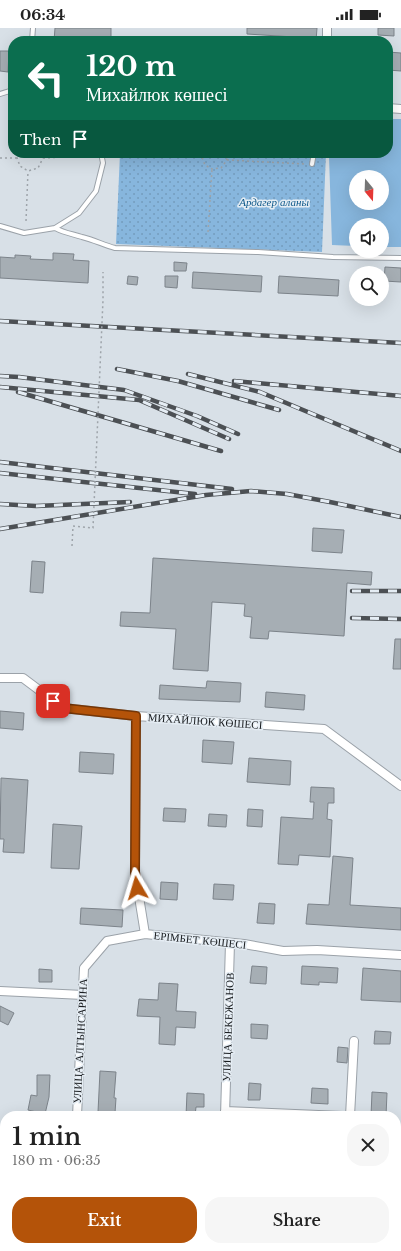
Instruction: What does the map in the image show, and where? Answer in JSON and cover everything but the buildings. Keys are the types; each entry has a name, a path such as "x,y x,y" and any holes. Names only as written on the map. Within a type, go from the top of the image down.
{"street":[{"name":"МИХАЙЛЮК КӨШЕСІ","path":"0,678 23,678 63,708 136,716 324,729 401,786"},
{"name":"ЕРІМБЕТ КӨШЕСІ","path":"136,716 135,872 145,934 230,942 283,951 317,950 401,955"},
{"name":"УЛИЦА АЛТЫНСАРИНА","path":"77,1111 84,968 107,941 145,934"},
{"name":"УЛИЦА БЕКЕЖАНОВ","path":"225,1111 230,942"},
{"path":"0,991 83,996"},
{"path":"350,1111 354,1041"}],"lane":[{"path":"0,226 24,233 55,228 80,213 96,191 103,163 102,158"},
{"path":"312,164 313,158"},
{"path":"55,228 63,232 84,237 116,248 258,252 333,257 401,258"}],"path":[{"path":"0,158 18,158 20,166 28,171 38,168 43,158"},
{"path":"202,158 205,165 212,169 221,168 227,160 312,164"},
{"path":"208,232 212,169"},
{"path":"26,221 28,171"},
{"path":"72,546 73,526 93,528 103,272"}],"green space":[{"path":"393,119 401,119 401,247 389,247 389,218 349,218 349,246 332,245 329,158 393,158"},
{"name":"Ардагер аланы","path":"120,158 326,158 322,252 116,244"}],"railway":[{"path":"0,321 401,343"},
{"path":"117,369 178,381 279,410"},
{"path":"188,374 260,392 401,451"},
{"path":"0,376 124,390 197,416 238,434"},
{"path":"234,381 401,396"},
{"path":"0,387 139,400 229,439"},
{"path":"18,392 221,451"},
{"path":"0,462 232,489"},
{"path":"0,473 195,494"},
{"path":"0,529 206,495 251,491 287,494 401,517"},
{"path":"0,504 36,506 130,502"},
{"path":"352,591 401,591"},
{"path":"352,618 401,619"}],"route":[{"path":"53,701 63,708 136,716 135,872 137,888"}]}
